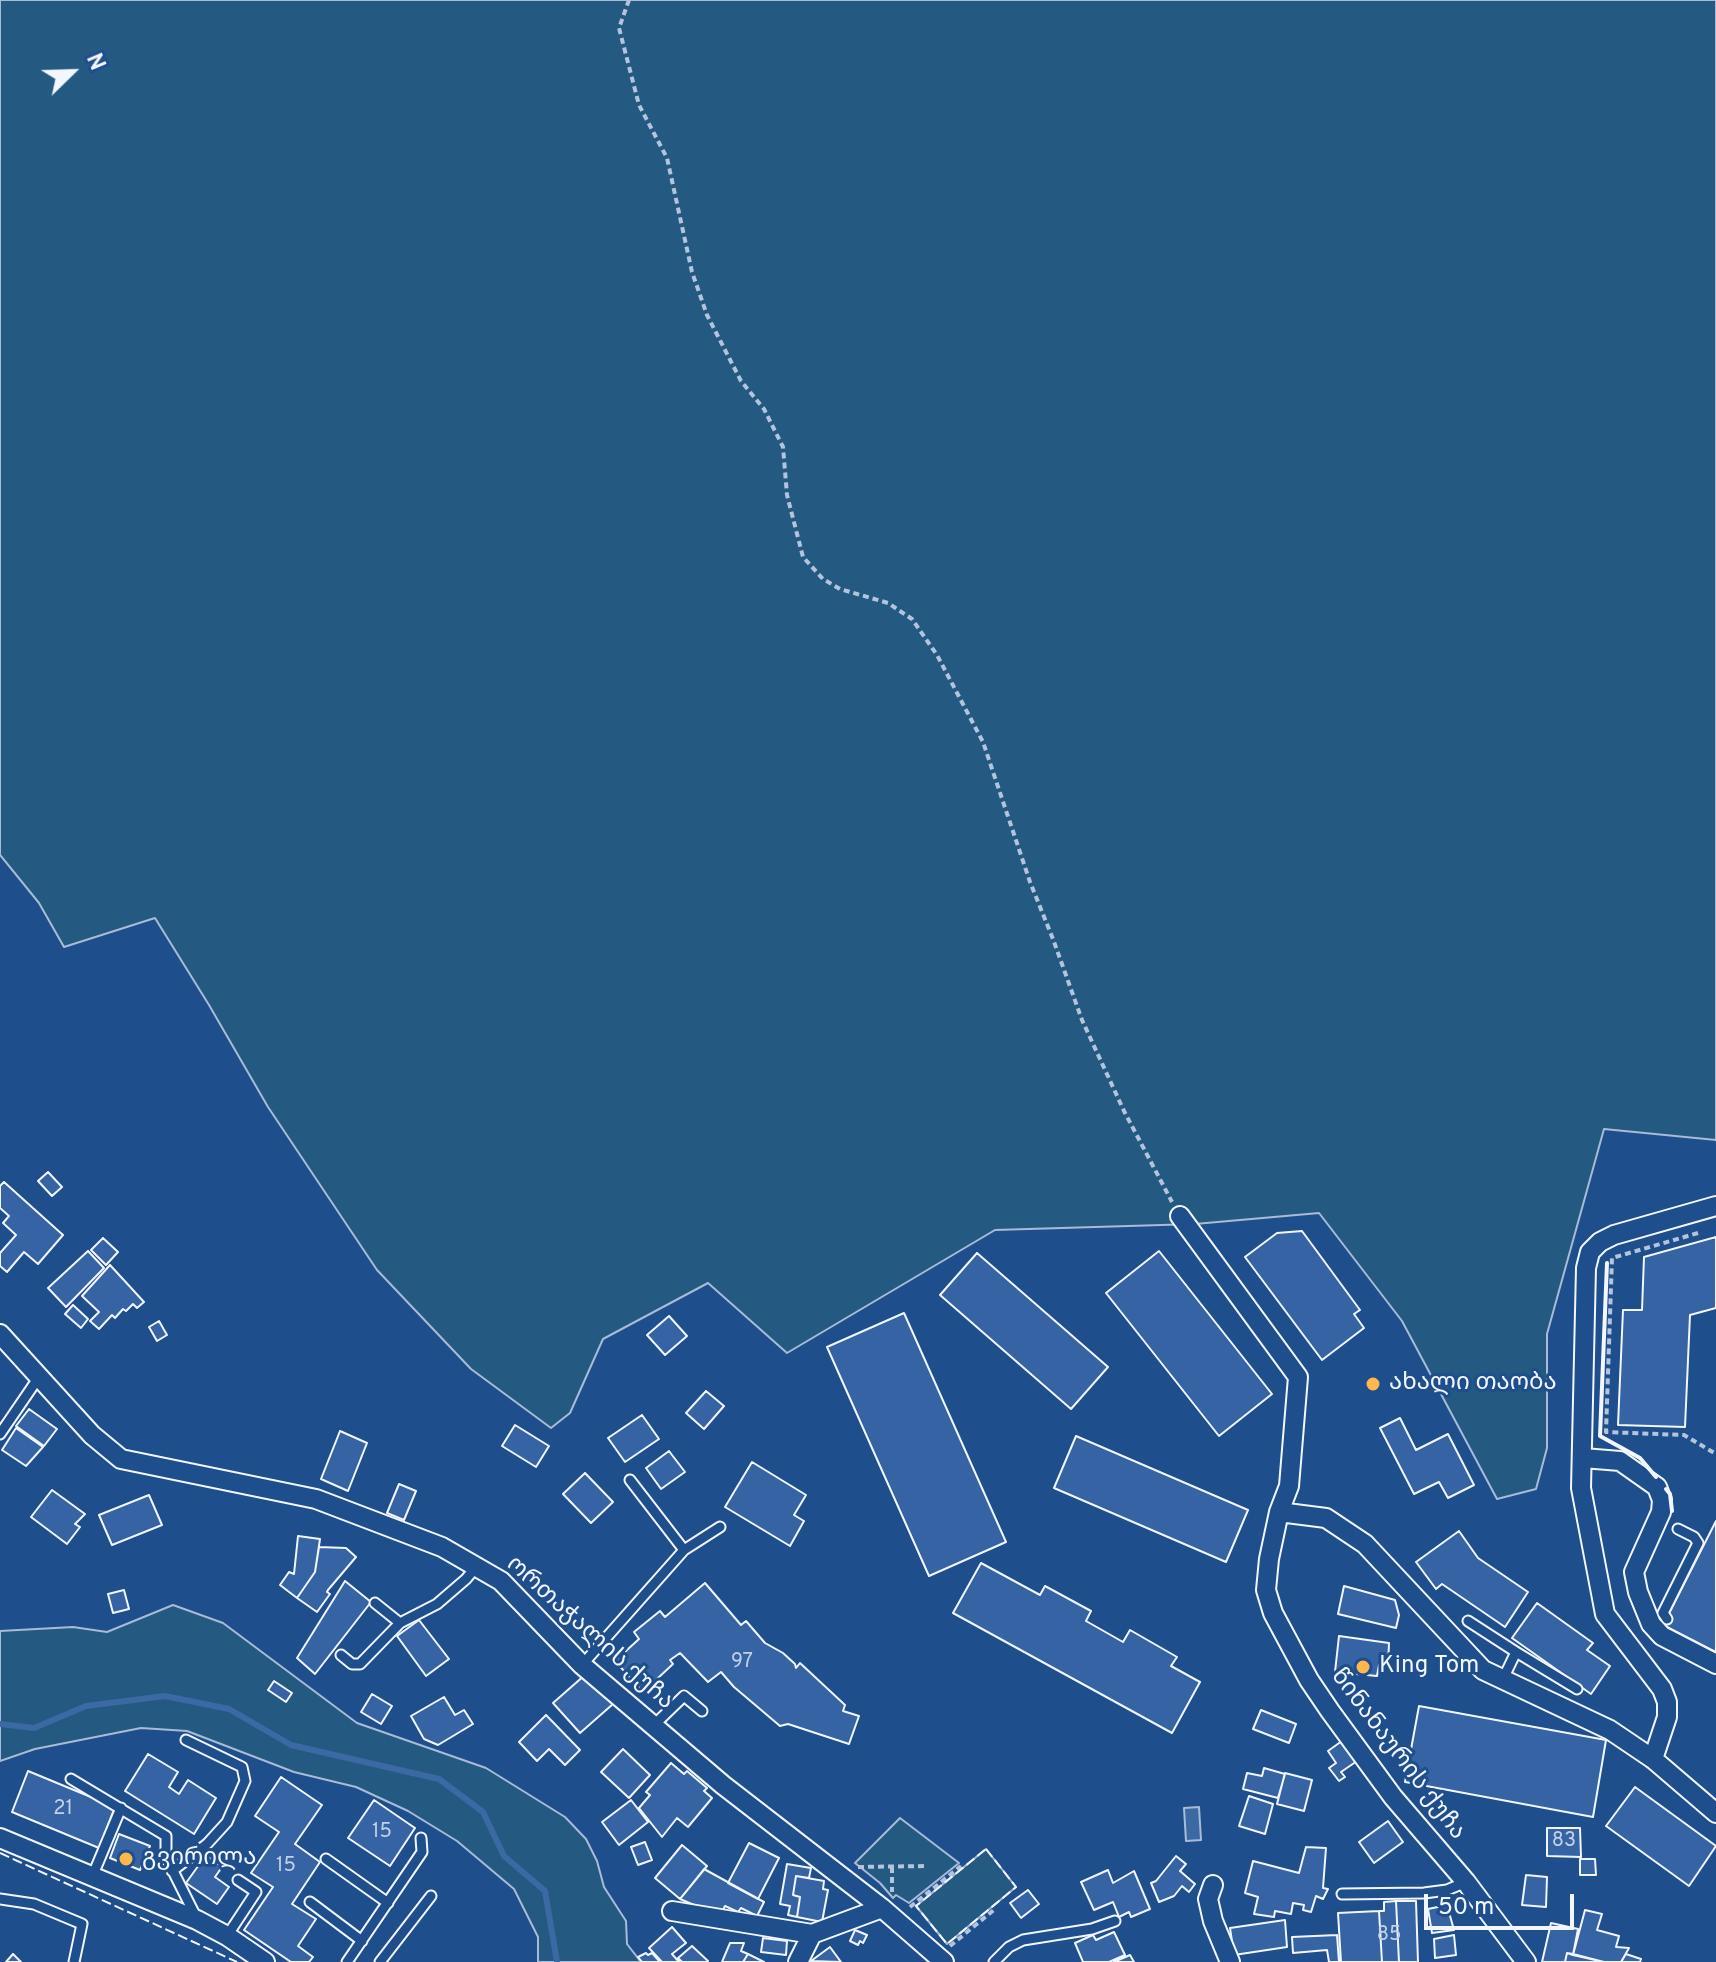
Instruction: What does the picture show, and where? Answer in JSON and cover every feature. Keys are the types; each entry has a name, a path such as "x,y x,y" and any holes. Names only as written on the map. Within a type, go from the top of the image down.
{"street":[{"path":"1653,1759 1667,1717 1667,1702 1662,1689 1605,1614 1581,1488 1586,1283 1590,1252 1600,1242 1614,1235 1716,1206"},
{"name":"წინანაურის ქუჩა","path":"1180,1216 1298,1377 1289,1486 1279,1512 1269,1559 1266,1590 1273,1613 1309,1680 1330,1711 1393,1797 1466,1882 1526,1962"},
{"name":"ორთაჭალის ქუჩა","path":"0,1334 92,1435 121,1459 316,1499 442,1547 501,1581 582,1665 723,1785 886,1903 944,1954"},
{"path":"1583,1458 1620,1461 1657,1487 1662,1500 1661,1512 1634,1572 1638,1592 1651,1624 1662,1636 1716,1664"},
{"path":"1279,1512 1326,1518 1365,1544 1483,1670 1610,1730 1653,1759 1716,1813"},
{"path":"0,1838 197,1920 265,1962"},
{"path":"1213,1885 1208,1899 1213,1921 1230,1962"},
{"path":"672,1911 812,1934 886,1903"},
{"path":"798,1962 812,1934"}],"lane":[{"path":"0,1434 39,1377"},
{"path":"630,1480 684,1550"},
{"path":"582,1665 684,1550 720,1527"},
{"path":"1667,1619 1663,1613 1698,1543 1694,1537 1678,1529"},
{"path":"341,1655 352,1664 360,1664 400,1623 437,1604 476,1567"},
{"path":"375,1603 400,1623"},
{"path":"1468,1621 1577,1689"},
{"path":"1503,1679 1516,1652"},
{"path":"653,1726 684,1696 702,1711"},
{"path":"172,1871 207,1844 227,1822 245,1781 242,1767 186,1740"},
{"path":"71,1779 166,1836 166,1857 197,1920"},
{"path":"92,1877 121,1808"},
{"path":"347,1962 422,1852 421,1838"},
{"path":"326,1859 388,1903"},
{"path":"227,1936 256,1892 238,1880"},
{"path":"1342,1894 1424,1893 1447,1890 1466,1882"},
{"path":"380,1962 431,1896"},
{"path":"0,1899 34,1904 82,1924 74,1962"},
{"path":"310,1902 362,1941"},
{"path":"994,1962 1009,1947 1023,1940 1092,1929 1115,1921"}],"path":[{"path":"629,0 619,28 639,105 667,158 692,272 707,315 741,381 764,409 783,447 787,495 803,557 823,579 840,589 888,603 912,619 937,655 983,742 1030,882 1082,1020 1124,1111 1180,1216"},
{"path":"1701,1232 1612,1258 1606,1432 1684,1435 1716,1454"},
{"path":"855,1867 927,1866"},
{"path":"919,1916 910,1907 961,1866"},
{"path":"886,1903 892,1894 892,1867"},
{"path":"944,1954 995,1909"}],"shaded area":[{"path":"0,0 1716,0 1716,1140 1604,1129 1547,1334 1547,1448 1536,1489 1497,1499 1402,1321 1319,1213 1195,1224 995,1230 787,1353 708,1283 603,1339 570,1413 551,1428 471,1369 377,1270 268,1107 155,918 64,947 39,903 0,855"},
{"path":"173,1605 223,1623 357,1723 486,1768 565,1817 586,1839 597,1861 604,1887 626,1921 627,1944 641,1962 538,1962 538,1937 514,1889 457,1841 408,1811 356,1787 294,1772 187,1731 141,1728 35,1749 0,1761 0,1631 73,1627 107,1632"},
{"path":"1199,1807 1201,1840 1186,1841 1184,1808"},
{"path":"900,1818 959,1863 909,1903 896,1895 893,1898 855,1863"},
{"path":"986,1849 1016,1887 947,1944 916,1906"}],"building":[{"path":"48,1172 62,1187 52,1196 38,1181"},
{"path":"4,1182 63,1235 38,1264 24,1252 7,1272 0,1266 0,1253 16,1235 3,1223 9,1216 0,1208 0,1186"},
{"path":"1302,1231 1360,1310 1354,1314 1364,1328 1322,1360 1245,1257 1277,1233"},
{"path":"1716,1237 1716,1308 1690,1315 1685,1427 1618,1425 1623,1310 1642,1310 1644,1257"},
{"path":"103,1238 118,1252 106,1265 91,1250"},
{"path":"88,1251 104,1268 66,1307 48,1288"},
{"path":"1159,1251 1272,1394 1219,1436 1106,1293"},
{"path":"977,1253 1108,1367 1071,1409 940,1295"},
{"path":"110,1265 144,1302 137,1308 133,1304 126,1311 123,1309 115,1318 112,1315 99,1329 90,1321 99,1312 82,1296"},
{"path":"73,1305 88,1319 81,1328 65,1314"},
{"path":"904,1313 1006,1542 929,1576 827,1347"},
{"path":"669,1316 687,1336 665,1355 647,1335"},
{"path":"159,1321 167,1335 157,1341 149,1327"},
{"path":"706,1391 724,1406 704,1429 686,1413"},
{"path":"29,1409 57,1429 44,1446 16,1426"},
{"path":"642,1415 659,1439 625,1462 608,1438"},
{"path":"1400,1418 1416,1450 1448,1434 1474,1485 1448,1498 1439,1482 1414,1494 1380,1428"},
{"path":"515,1425 549,1446 536,1467 502,1446"},
{"path":"16,1428 43,1447 26,1466 2,1450"},
{"path":"340,1431 367,1443 348,1491 321,1479"},
{"path":"1076,1436 1248,1510 1226,1562 1054,1488"},
{"path":"669,1451 685,1472 661,1489 646,1468"},
{"path":"752,1462 806,1495 794,1515 804,1521 790,1546 725,1507"},
{"path":"585,1473 613,1502 591,1523 563,1494"},
{"path":"399,1484 416,1491 404,1520 387,1513"},
{"path":"52,1490 85,1514 75,1524 80,1527 67,1544 31,1517"},
{"path":"149,1495 162,1525 112,1545 99,1515"},
{"path":"1716,1521 1716,1652 1663,1625"},
{"path":"1459,1531 1478,1558 1528,1592 1505,1627 1442,1584 1436,1589 1416,1562"},
{"path":"298,1536 320,1539 315,1572 297,1598 280,1585 289,1572 294,1574"},
{"path":"319,1547 346,1548 356,1557 328,1590 330,1594 317,1612 297,1598 315,1572"},
{"path":"981,1563 1040,1595 1045,1586 1091,1611 1086,1621 1123,1642 1130,1630 1177,1657 1171,1666 1200,1682 1172,1733 953,1613"},
{"path":"345,1581 371,1602 315,1674 297,1658"},
{"path":"705,1583 741,1625 746,1621 765,1643 783,1653 796,1668 800,1663 845,1705 843,1711 859,1716 849,1744 788,1724 780,1726 721,1672 708,1682 680,1653 670,1660 673,1664 643,1692 615,1661 639,1639 634,1632 660,1611 665,1617"},
{"path":"1344,1586 1395,1600 1399,1615 1396,1628 1338,1614"},
{"path":"124,1590 129,1609 113,1613 108,1594"},
{"path":"1537,1603 1593,1643 1587,1650 1610,1666 1591,1694 1512,1638"},
{"path":"419,1620 449,1659 426,1676 397,1636"},
{"path":"1339,1636 1389,1643 1388,1667 1379,1665 1377,1676 1335,1672"},
{"path":"586,1674 613,1704 580,1733 553,1703"},
{"path":"274,1681 292,1693 286,1702 268,1690"},
{"path":"372,1694 392,1706 381,1724 361,1712"},
{"path":"444,1697 455,1715 464,1710 473,1724 438,1745 424,1739 411,1716"},
{"path":"1419,1706 1606,1740 1593,1817 1405,1782"},
{"path":"1261,1710 1296,1724 1289,1743 1253,1729"},
{"path":"546,1715 580,1750 565,1765 549,1749 537,1761 519,1742"},
{"path":"1346,1738 1360,1759 1341,1772 1345,1777 1339,1781 1329,1768 1336,1763 1328,1751"},
{"path":"623,1749 650,1775 629,1798 601,1772"},
{"path":"148,1754 178,1772 169,1787 179,1794 188,1780 216,1798 194,1834 125,1791"},
{"path":"671,1763 684,1774 687,1771 707,1788 704,1791 712,1798 688,1827 677,1818 662,1837 639,1808 650,1795 646,1792"},
{"path":"1264,1768 1285,1774 1278,1798 1243,1789 1247,1773 1262,1776"},
{"path":"28,1771 115,1807 99,1848 12,1812"},
{"path":"1285,1773 1312,1780 1304,1811 1277,1804"},
{"path":"281,1777 322,1805 295,1844 320,1862 292,1904 316,1919 298,1946 313,1957 309,1962 291,1962 244,1930 273,1887 251,1873 279,1832 255,1816"},
{"path":"1635,1787 1716,1846 1689,1886 1606,1826"},
{"path":"1249,1796 1273,1804 1265,1834 1239,1826"},
{"path":"374,1800 415,1828 390,1866 348,1838"},
{"path":"631,1800 648,1822 619,1845 602,1822"},
{"path":"1388,1821 1403,1842 1374,1863 1359,1842"},
{"path":"1547,1828 1580,1828 1581,1857 1547,1856"},
{"path":"119,1834 150,1846 140,1870 110,1858"},
{"path":"645,1842 652,1860 638,1865 631,1847"},
{"path":"749,1843 779,1858 758,1899 728,1883"},
{"path":"682,1845 707,1866 680,1899 655,1878"},
{"path":"1306,1847 1326,1848 1323,1888 1328,1889 1323,1899 1316,1896 1311,1912 1303,1910 1304,1905 1293,1903 1291,1914 1275,1911 1274,1917 1254,1914 1258,1897 1245,1893 1253,1861 1299,1873"},
{"path":"206,1855 222,1867 215,1877 229,1887 217,1904 186,1883"},
{"path":"1176,1856 1186,1864 1180,1871 1195,1884 1189,1892 1182,1886 1174,1896 1159,1902 1151,1883"},
{"path":"1580,1859 1595,1859 1596,1875 1580,1875"},
{"path":"787,1864 811,1868 809,1878 796,1876 793,1895 800,1897 797,1917 788,1915 790,1906 780,1904"},
{"path":"704,1869 764,1902 757,1916 741,1908 738,1912 725,1906 720,1916 680,1899"},
{"path":"1108,1870 1113,1883 1134,1871 1150,1909 1131,1917 1129,1912 1119,1917 1113,1902 1094,1910 1081,1882"},
{"path":"1526,1875 1547,1877 1546,1907 1522,1905"},
{"path":"796,1876 824,1881 823,1889 828,1890 822,1922 797,1917 800,1897 793,1895"},
{"path":"1028,1890 1039,1904 1021,1918 1010,1903"},
{"path":"1396,1901 1399,1962 1382,1962 1379,1911 1384,1911 1384,1902"},
{"path":"1396,1901 1416,1901 1418,1962 1399,1962"},
{"path":"1447,1905 1454,1930 1432,1933 1428,1909"},
{"path":"1585,1910 1602,1914 1597,1930 1619,1936 1616,1947 1629,1948 1621,1962 1604,1962 1573,1955"},
{"path":"1379,1911 1382,1962 1341,1962 1338,1913"},
{"path":"1285,1920 1287,1947 1234,1955 1230,1928"},
{"path":"1551,1923 1578,1929 1573,1955 1567,1953 1565,1962 1542,1962"},
{"path":"672,1927 686,1943 672,1954 679,1962 662,1962 649,1948"},
{"path":"855,1930 867,1935 858,1945 850,1941"},
{"path":"1114,1932 1125,1955 1109,1962 1083,1962 1075,1943 1093,1935 1096,1940"},
{"path":"1337,1935 1339,1962 1329,1962 1327,1950 1293,1953 1292,1937"},
{"path":"1454,1935 1456,1955 1435,1958 1434,1939"},
{"path":"763,1938 787,1941 786,1955 761,1952"},
{"path":"730,1943 744,1943 741,1951 748,1954 743,1962 722,1962"},
{"path":"692,1946 707,1962 682,1962 678,1958"},
{"path":"830,1947 841,1962 811,1961"},
{"path":"652,1953 660,1962 642,1962 638,1957"},
{"path":"1567,1953 1573,1954 1604,1962 1565,1962"},
{"path":"13,1954 21,1962 6,1962"},
{"path":"748,1954 764,1962 743,1962"},
{"path":"1626,1954 1641,1959 1640,1962 1621,1962"},
{"path":"1130,1955 1134,1962 1114,1962"}],"waterway":[{"path":"0,1724 34,1728 86,1706 165,1696 229,1709 291,1745 439,1779 483,1812 504,1856 545,1891 557,1962"}],"fence":[{"path":"986,1849 1016,1887 947,1944 916,1906 986,1849"},
{"path":"0,1853 237,1962"}],"wall":[{"path":"1607,1263 1600,1436 1640,1458 1656,1477"},
{"path":"1666,1489 1670,1494 1672,1511"}],"place":[{"name":"ახალი თაობა","path":"1373,1384"},
{"name":"King Tom","path":"1363,1667"},
{"name":"გვირილა","path":"126,1859"}]}
